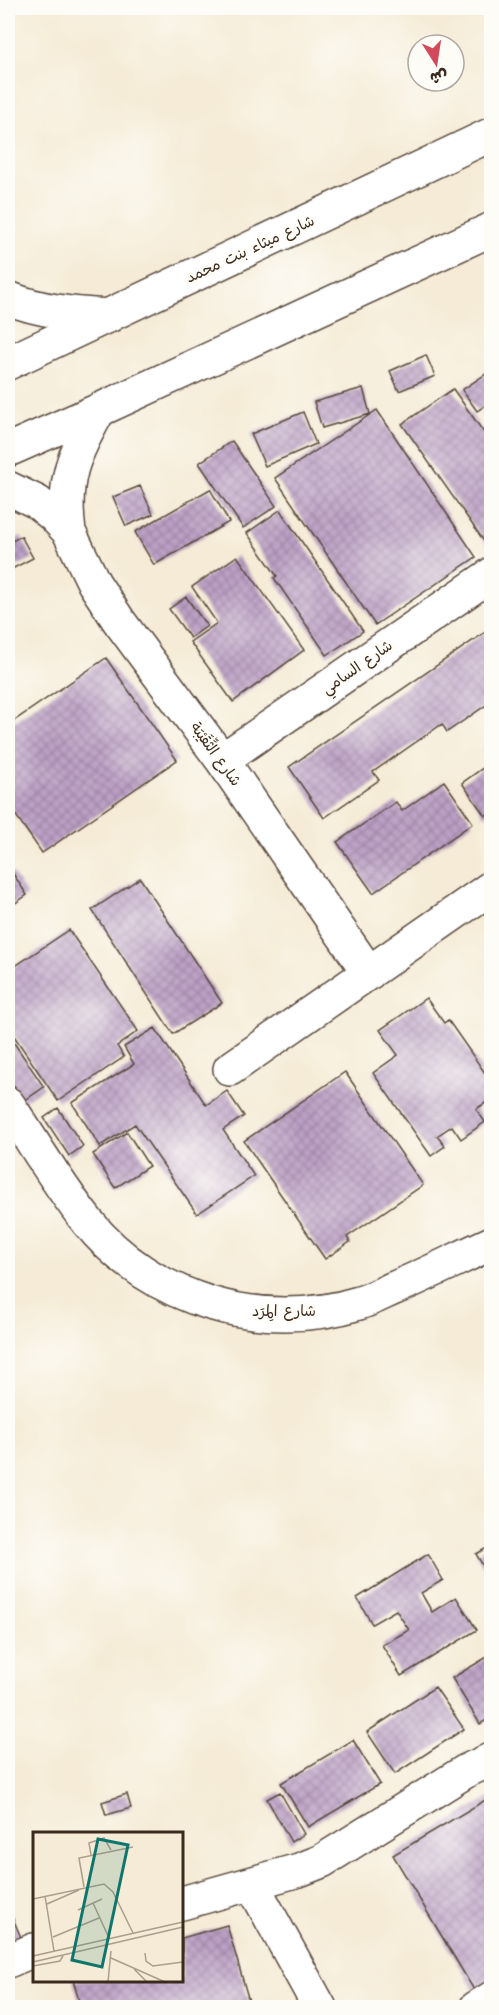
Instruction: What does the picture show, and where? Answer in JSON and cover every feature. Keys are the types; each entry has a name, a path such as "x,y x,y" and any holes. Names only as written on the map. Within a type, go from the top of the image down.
{"street":[{"name":"شارع ميثاء بنت محمد","path":"8,363 492,134"},
{"path":"8,450 492,229"},
{"path":"8,298 71,314 109,316"},
{"name":"شارع الثِّقَيْبَة","path":"69,532 67,489 71,468 78,447 99,410"},
{"name":"شارع الثِّقَيْبَة","path":"8,488 37,502 69,532 94,583 119,621 222,760 369,973"},
{"name":"شارع السامي","path":"222,760 492,574"},
{"path":"230,1070 492,887"},
{"name":"شارع المِرَد","path":"8,1104 88,1222 123,1257 165,1285 211,1305 260,1314 310,1314 359,1303 488,1244"},
{"path":"183,1903 252,1884 322,1861 466,1771 492,1760"},
{"path":"252,1884 320,2007"},
{"path":"8,1961 33,1950"},
{"path":"476,2007 492,1998"}],"building":[{"path":"426,355 435,376 399,391 390,371"},
{"path":"492,370 492,401 477,411 462,390"},
{"path":"363,388 370,414 322,428 314,402"},
{"path":"453,389 492,444 492,541 486,544 402,424"},
{"path":"377,410 476,557 375,625 275,478"},
{"path":"303,412 316,444 265,466 251,434"},
{"path":"232,441 276,506 243,528 199,463"},
{"path":"140,486 153,514 126,526 113,497"},
{"path":"210,489 229,522 154,565 135,532"},
{"path":"280,510 363,631 327,655 274,578 277,576 247,533"},
{"path":"21,536 33,558 8,571 8,543"},
{"path":"237,556 304,650 233,702 190,642 217,623 192,587"},
{"path":"186,597 207,626 190,638 169,609"},
{"path":"490,629 492,701 447,732 442,724 373,772 379,780 324,818 289,767"},
{"path":"106,658 177,760 42,853 8,804 8,725"},
{"path":"492,743 492,811 485,816 462,783 491,762 482,750"},
{"path":"444,781 473,823 373,893 337,842 396,802 402,811"},
{"path":"8,866 27,895 8,908"},
{"path":"140,878 222,1003 173,1034 92,910"},
{"path":"69,930 138,1031 117,1046 124,1057 58,1101 8,1027 8,971"},
{"path":"426,998 444,1023 448,1020 492,1083 492,1102 490,1100 476,1109 485,1122 461,1139 452,1126 437,1136 445,1146 431,1156 373,1073 398,1055 380,1030"},
{"path":"155,1028 206,1105 227,1091 244,1116 223,1130 254,1176 197,1214 135,1124 100,1146 72,1103 134,1064 124,1047"},
{"path":"8,1034 44,1087 24,1101 8,1077"},
{"path":"345,1072 423,1185 347,1237 350,1242 325,1259 244,1141"},
{"path":"58,1108 83,1146 69,1156 44,1118"},
{"path":"127,1132 149,1166 115,1188 93,1154"},
{"path":"492,1545 492,1581 476,1554"},
{"path":"428,1554 443,1580 421,1593 432,1612 456,1597 477,1630 401,1676 382,1645 409,1630 396,1610 372,1624 357,1598"},
{"path":"492,1654 492,1717 480,1724 452,1678"},
{"path":"435,1687 464,1729 395,1774 367,1732"},
{"path":"353,1740 380,1784 308,1827 281,1783"},
{"path":"280,1792 304,1834 291,1842 267,1799"},
{"path":"127,1794 131,1808 106,1815 102,1802"},
{"path":"492,1796 492,1979 474,1990 393,1855"},
{"path":"8,1907 22,1940 8,1947"},
{"path":"227,1925 251,2008 81,2008 74,1982 183,1982 183,1938"}]}
